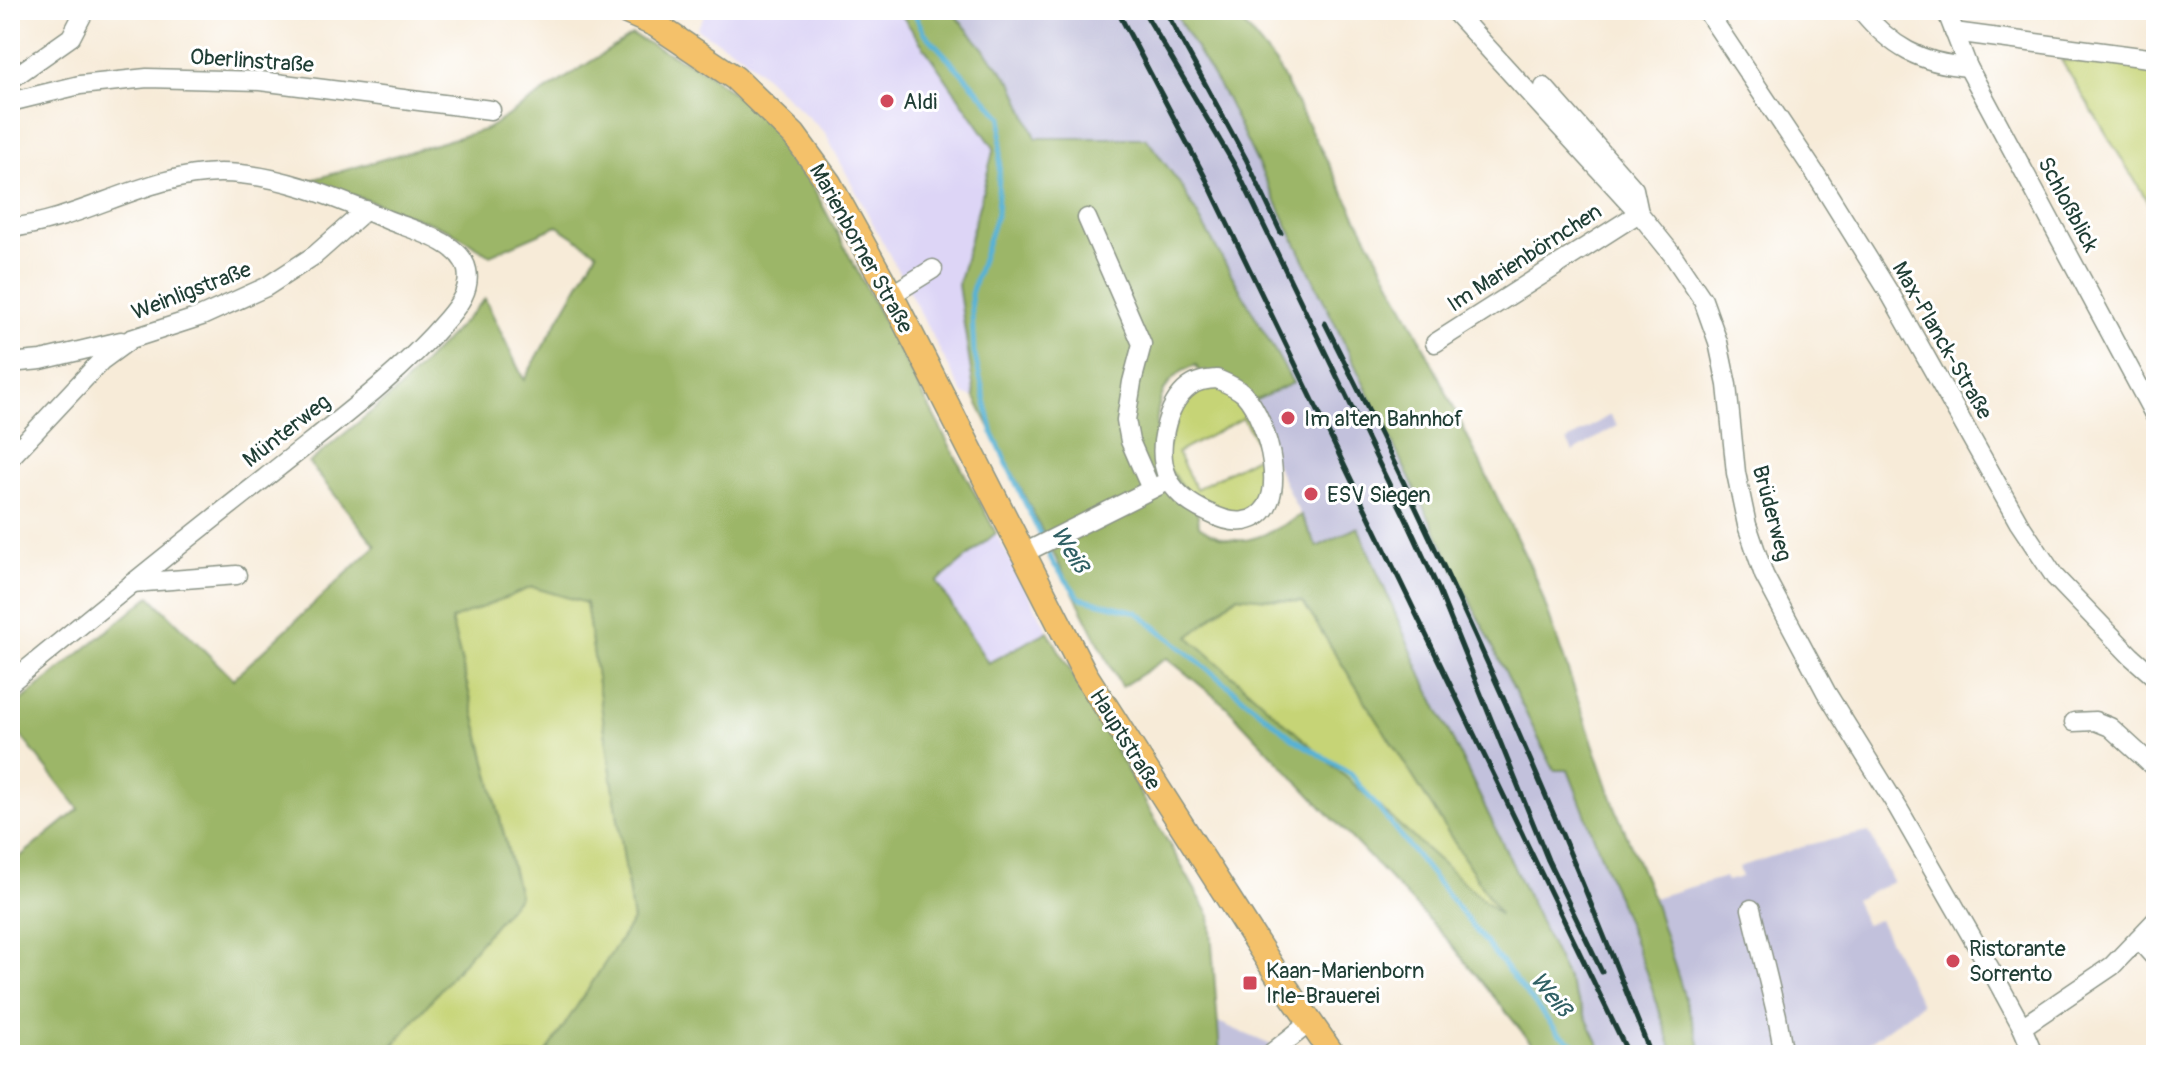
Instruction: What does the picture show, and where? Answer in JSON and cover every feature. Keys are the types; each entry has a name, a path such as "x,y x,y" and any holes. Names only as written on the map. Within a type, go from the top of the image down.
{"main road":[{"name":"Marienborner Straße","path":"626,10 656,25 712,61 794,135 829,183 1029,551"},
{"name":"Hauptstraße","path":"1029,551 1059,626 1113,721 1309,1023 1333,1055"}],"street":[{"path":"10,80 71,37 85,10"},
{"name":"Brüderweg","path":"1453,10 1639,213 1703,300 1718,342 1727,385 1736,473 1747,525 1764,575 1792,632 1898,808 2022,1027 2034,1055"},
{"name":"Max-Planck-Straße","path":"1706,10 1869,260 2019,523 2047,566 2131,656 2156,678"},
{"path":"1861,10 1878,30 1916,56 1940,64 1968,67"},
{"name":"Schloßblick","path":"1946,10 1968,67 2156,418"},
{"path":"1954,32 2156,59"},
{"name":"Oberlinstraße","path":"10,102 80,85 147,78 260,81 491,110"},
{"path":"1544,87 1634,189 1639,213"},
{"path":"10,228 63,216 160,181 221,173 255,176 295,185 366,210"},
{"name":"Weinligstraße","path":"10,458 101,361 131,339 202,316 266,287 315,255 366,210"},
{"name":"Münterweg","path":"10,683 379,387 458,305 468,287 467,270 460,254 445,244 366,210"},
{"name":"Im Marienbörnchen","path":"1435,343 1639,213"},
{"path":"1087,218 1142,344 1126,420 1130,441 1151,489"},
{"path":"891,295 933,269"},
{"path":"10,363 41,360 131,339"},
{"path":"1217,379 1244,393 1268,443 1274,473 1274,487 1259,515 1248,521 1236,522 1214,516 1178,492 1169,480 1163,460 1164,436 1177,401 1188,388 1203,380 1217,379"},
{"path":"1029,551 1169,480"},
{"path":"132,583 237,575"},
{"path":"2074,722 2095,721 2110,727 2156,769"},
{"path":"1751,909 1784,1055"},
{"path":"2022,1027 2112,966 2156,920"},
{"path":"2138,939 2156,959"},
{"path":"1269,1055 1309,1023"}],"shaded area":[{"path":"707,10 898,10 969,110 994,148 958,285 975,398 963,394 825,133 743,56 697,29"},
{"path":"951,10 1173,10 1226,98 1554,769 1568,770 1651,985 1674,1055 1604,1055 1423,678 1359,528 1316,547 1247,406 1293,383 1146,138 1035,138 1013,84"},
{"path":"1610,415 1617,426 1573,452 1567,441"},
{"path":"996,533 1048,631 988,663 937,581"},
{"path":"1869,832 1893,882 1854,900 1865,924 1879,920 1921,1004 1852,1055 1703,1055 1653,898 1725,877 1727,881 1742,877 1739,867 1807,845"},
{"path":"1216,1021 1294,1055 1220,1055"}],"green space":[{"path":"898,10 951,10 1013,84 1036,138 1146,138 1180,184 1293,383 1250,403 1203,380 1196,365 1182,372 1165,390 1158,410 1158,442 1164,461 1191,498 1199,526 1226,539 1251,539 1301,515 1317,547 1358,527 1423,678 1604,1055 1541,1055 1448,940 1226,706 1167,658 1121,687 975,398 958,285 994,148","holes":["1236,596 1303,602 1500,915 1189,637"]},
{"path":"1173,10 1232,10 1276,64 1415,328 1536,578 1616,810 1653,898 1703,1055 1674,1055 1651,985 1568,770 1554,770 1226,98"},
{"path":"632,35 705,71 763,117 807,176 996,533 937,582 988,663 1048,631 1210,916 1220,1055 545,1055 633,920 586,603 532,587 451,620 519,896 385,1055 10,1055 10,865 79,809 10,722 10,710 150,596 233,679 376,546 309,463 399,389 485,299 524,380 597,252 557,226 490,255 447,229 311,180 487,129"},
{"path":"2061,60 2156,67 2156,215"},
{"path":"1231,385 1271,457 1259,515 1198,508 1163,460 1188,388","holes":["1243,418 1262,454 1196,489 1177,453"]},
{"path":"532,587 586,602 633,921 545,1055 385,1055 519,895 451,619"},
{"path":"1237,596 1303,602 1502,918 1188,637"}],"waterway":[{"name":"Weiß","path":"913,10 923,31 1002,117 997,213 971,294 974,352 993,434 1042,539"},
{"name":"Weiß","path":"1046,548 1053,563 1080,598 1137,612 1294,739 1350,773 1558,1033 1591,1055"}],"railway":[{"path":"1117,10 1206,179 1629,1055"},
{"path":"1143,10 1235,166 1406,519 1438,588 1548,860 1602,972"},
{"path":"1165,10 1246,159 1281,233"},
{"path":"1325,323 1456,594 1538,777 1651,1055"}],"place":[{"name":"Aldi","path":"887,101"},
{"name":"Im alten Bahnhof","path":"1288,418"},
{"name":"ESV Siegen","path":"1311,494"},
{"name":"Ristorante Sorrento","path":"1953,961"},
{"name":"Kaan-Marienborn Irle-Brauerei","path":"1250,983"}]}
